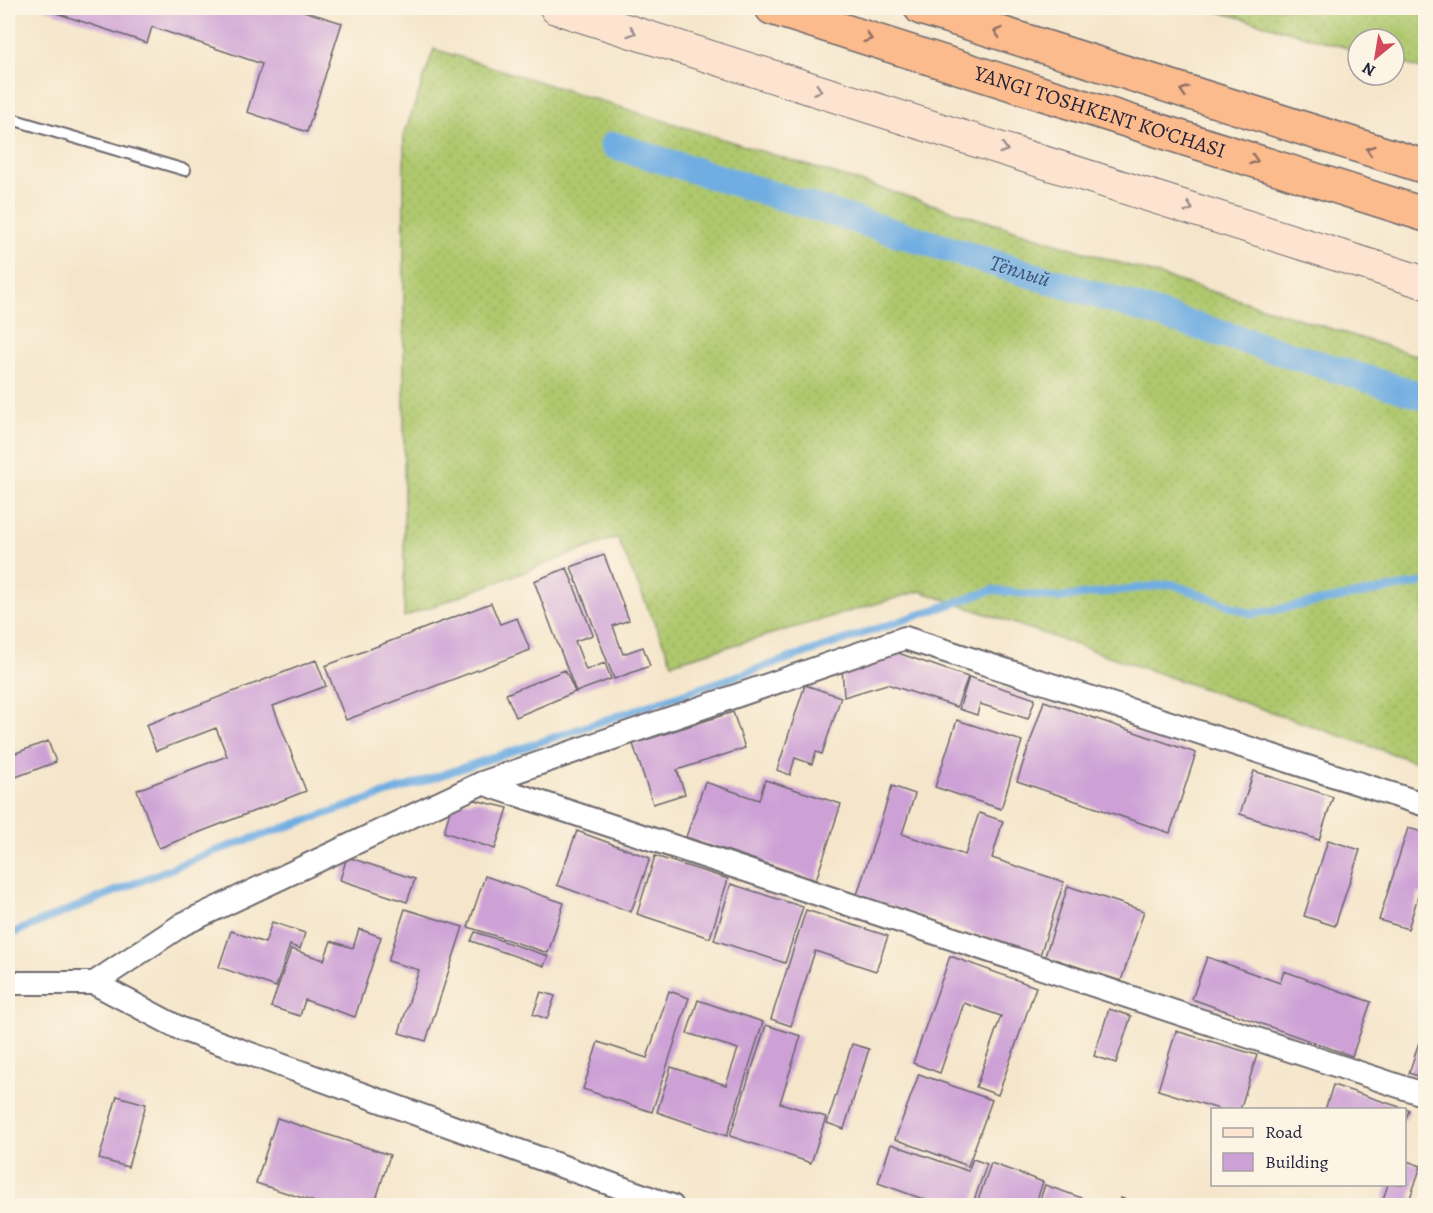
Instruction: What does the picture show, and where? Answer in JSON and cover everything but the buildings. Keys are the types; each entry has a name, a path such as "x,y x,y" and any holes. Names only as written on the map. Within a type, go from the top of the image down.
{"highway":[{"name":"YANGI TOSHKENT KO‘CHASI","path":"772,8 1425,215"},
{"name":"YANGI TOSHKENT KO‘CHASI","path":"921,8 1425,167"}],"main road":[{"path":"556,8 1425,283"}],"street":[{"path":"94,984 183,924 482,783 905,638 1425,805"},
{"path":"482,783 1425,1095"},
{"path":"8,983 94,984 181,1029 672,1206"}],"lane":[{"path":"8,118 185,171"}],"green space":[{"path":"1206,8 1425,8 1425,70 1406,64 1406,27 1346,27 1346,48"},
{"path":"434,49 1425,358 1425,765 920,591 672,663 617,537 404,617 404,135"}],"waterway":[{"name":"Тёплый","path":"613,145 1426,397"},
{"path":"8,935 212,852 993,590 1057,598 1172,584 1252,614 1426,582"}]}
